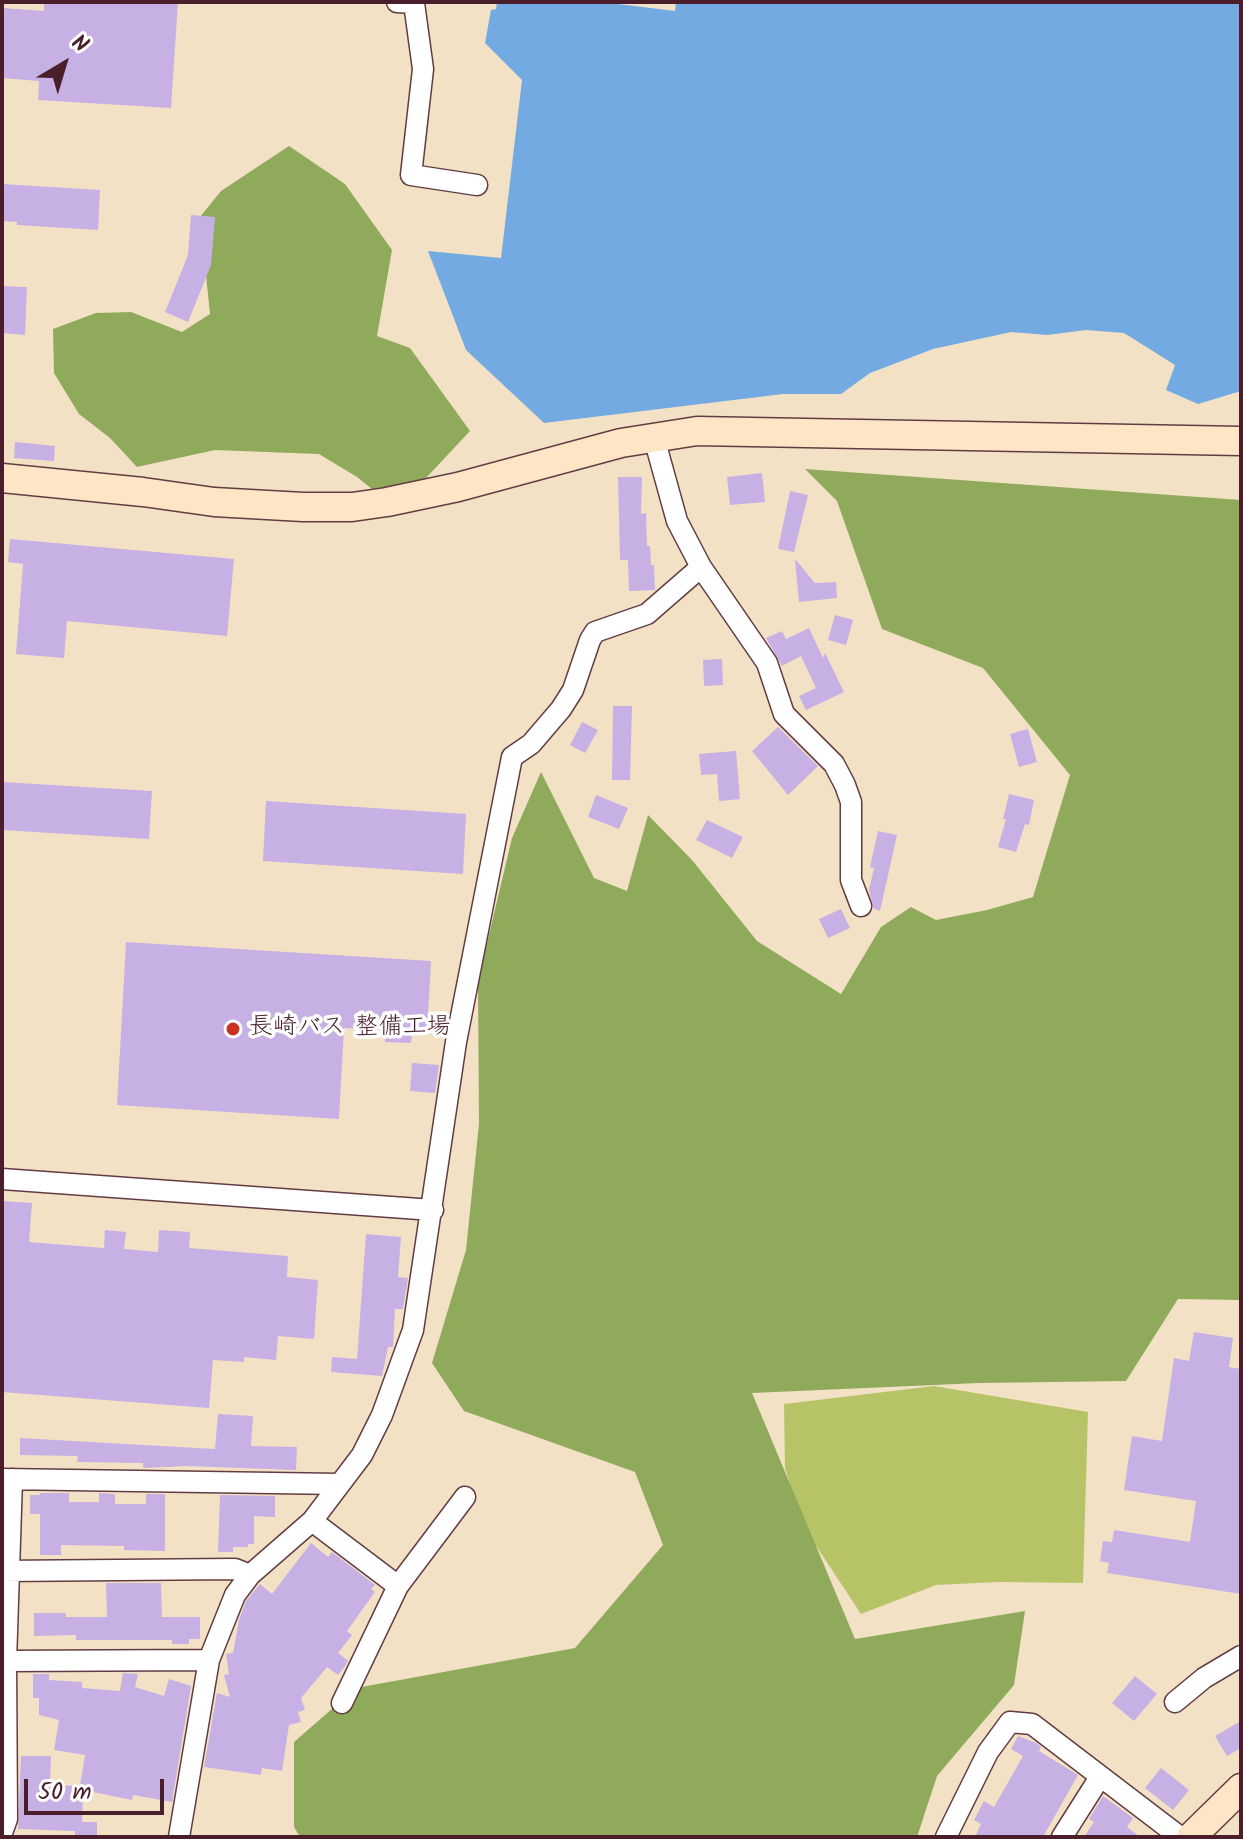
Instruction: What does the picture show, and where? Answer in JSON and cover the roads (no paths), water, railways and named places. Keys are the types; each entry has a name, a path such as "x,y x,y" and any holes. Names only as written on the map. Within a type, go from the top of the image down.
{"street":[{"path":"397,2 414,3 423,69 411,175 477,185"},
{"path":"2,478 214,502 352,507 458,487 586,452 654,438 712,431 1241,441"},
{"path":"654,438 677,521 701,567 767,663 784,714 834,764 845,785 851,802 851,880 861,906"},
{"path":"179,1837 209,1660 235,1595 250,1575 312,1521 362,1455 376,1429 413,1330 456,1042 512,757 531,744 561,709 573,690 595,632 647,614 701,567"},
{"path":"2,1179 433,1210"},
{"path":"2,1833 7,1819 4,1662 7,1479 340,1484"},
{"path":"342,1703 398,1586 465,1497"},
{"path":"312,1521 398,1586"},
{"path":"6,1571 235,1569 250,1575"},
{"path":"1175,1702 1204,1678 1241,1656"},
{"path":"4,1662 209,1660"},
{"path":"946,1837 988,1752 1010,1722 1032,1724 1180,1837"},
{"path":"1062,1837 1100,1777"},
{"path":"1191,1837 1241,1788"}],"water":[{"path":"497,2 1241,2 1241,391 1198,404 1166,390 1175,365 1124,333 1086,330 1047,335 1011,332 933,349 870,373 841,394 783,394 544,423 466,350 428,251 501,258 522,80 485,43 491,10 496,9"}],"place":[{"name":"長崎バス 整備工場","path":"233,1029"}]}
